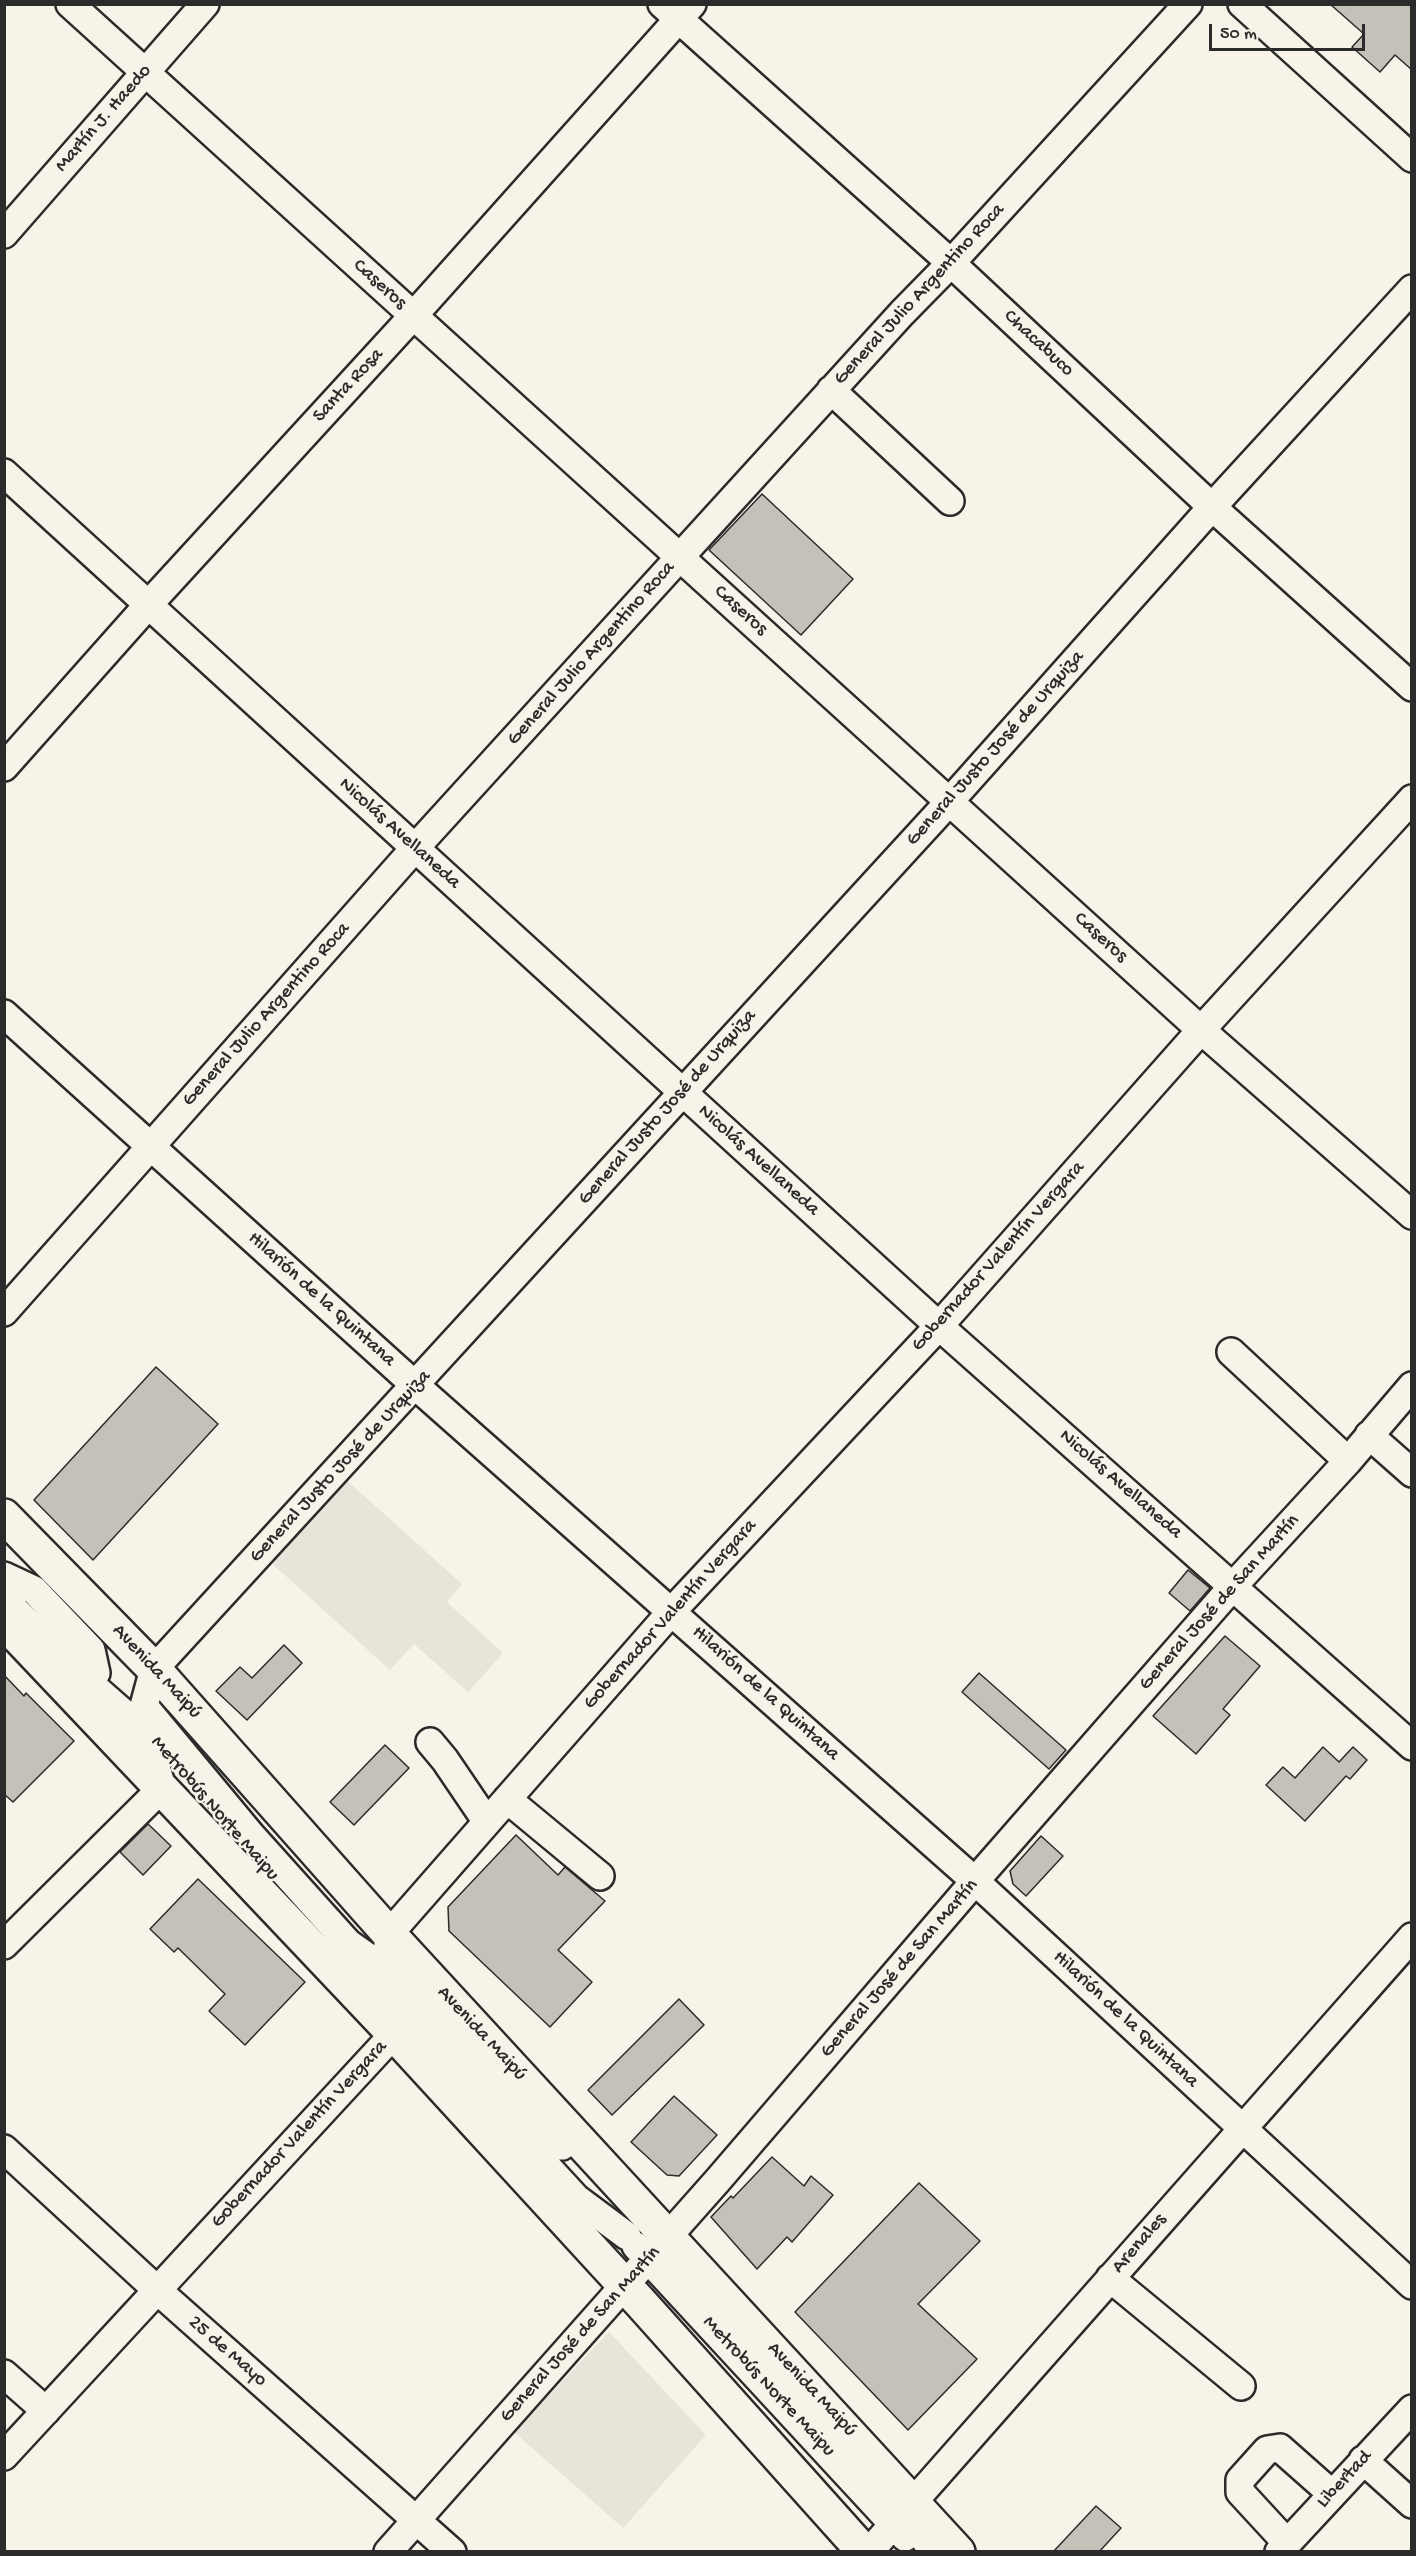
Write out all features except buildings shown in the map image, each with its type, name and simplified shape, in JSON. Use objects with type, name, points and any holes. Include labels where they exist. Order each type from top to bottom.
[{"type":"main road","name":"Avenida Maipú","points":[[4,1516],[154,1669],[389,1934],[659,2255],[907,2530],[958,2552]]},
{"type":"main road","points":[[12,1585],[162,1788],[407,2028],[624,2284],[864,2552]]},
{"type":"street","name":"Caseros","points":[[70,4],[1201,1030],[1412,1215]]},
{"type":"street","name":"Martín J. Haedo","points":[[4,234],[205,4]]},
{"type":"street","name":"General Julio Argentino Roca","points":[[4,1312],[415,848],[831,390],[951,263],[1188,4]]},
{"type":"street","points":[[1242,4],[1412,158]]},
{"type":"street","name":"Chacabuco","points":[[678,10],[1212,507],[1412,687]]},
{"type":"street","name":"Santa Rosa","points":[[4,767],[149,604],[413,316],[678,10]]},
{"type":"street","name":"General Justo José de Urquiza","points":[[145,1719],[154,1669],[950,802],[1212,507],[1412,289]]},
{"type":"street","points":[[831,390],[950,501]]},
{"type":"street","name":"Nicolás Avellaneda","points":[[4,473],[939,1326],[1234,1585],[1412,1746]]},
{"type":"street","name":"Gobernador Valentín Vergara","points":[[4,2456],[156,2289],[407,2028],[385,1982],[389,1934],[672,1611],[939,1326],[1201,1030],[1412,799]]},
{"type":"street","name":"Hilarión de la Quintana","points":[[4,1014],[416,1386],[975,1881],[1412,2285]]},
{"type":"street","points":[[1231,1352],[1348,1461]]},
{"type":"street","name":"General José de San Martín","points":[[388,2552],[624,2284],[659,2255],[975,1881],[1412,1386]]},
{"type":"street","points":[[1369,1435],[1412,1473]]},
{"type":"street","name":"Metrobús Norte Maipu","points":[[12,1585],[91,1650],[96,1673],[145,1719],[263,1841],[385,1982],[434,2008],[659,2255],[729,2370],[827,2471],[872,2499],[935,2552]]},
{"type":"street","name":"Metrobús Norte Maipu","points":[[12,1585],[87,1681],[145,1719],[372,1988],[385,1982]]},
{"type":"street","points":[[4,1945],[162,1788],[145,1719]]},
{"type":"street","points":[[430,1742],[487,1822]]},
{"type":"street","points":[[507,1800],[600,1876]]},
{"type":"street","name":"Arenales","points":[[869,2552],[907,2530],[1110,2278],[1412,1937]]},
{"type":"street","name":"Metrobús Norte Maipu","points":[[407,2028],[514,2121],[627,2236],[659,2255]]},
{"type":"street","name":"25 de Mayo","points":[[4,2149],[156,2289],[452,2552]]},
{"type":"street","points":[[1110,2278],[1241,2386]]},
{"type":"street","points":[[4,2374],[46,2411]]},
{"type":"street","name":"Libertad","points":[[1283,2547],[1412,2409]]},
{"type":"street","points":[[1283,2547],[1240,2492],[1240,2480],[1267,2450],[1280,2448],[1332,2494]]},
{"type":"street","points":[[1363,2460],[1412,2504]]},
{"type":"shaded area","points":[[343,1477],[462,1584],[447,1602],[503,1653],[468,1692],[414,1644],[390,1670],[268,1560]]},
{"type":"shaded area","points":[[609,2332],[706,2435],[623,2528],[514,2432]]}]
